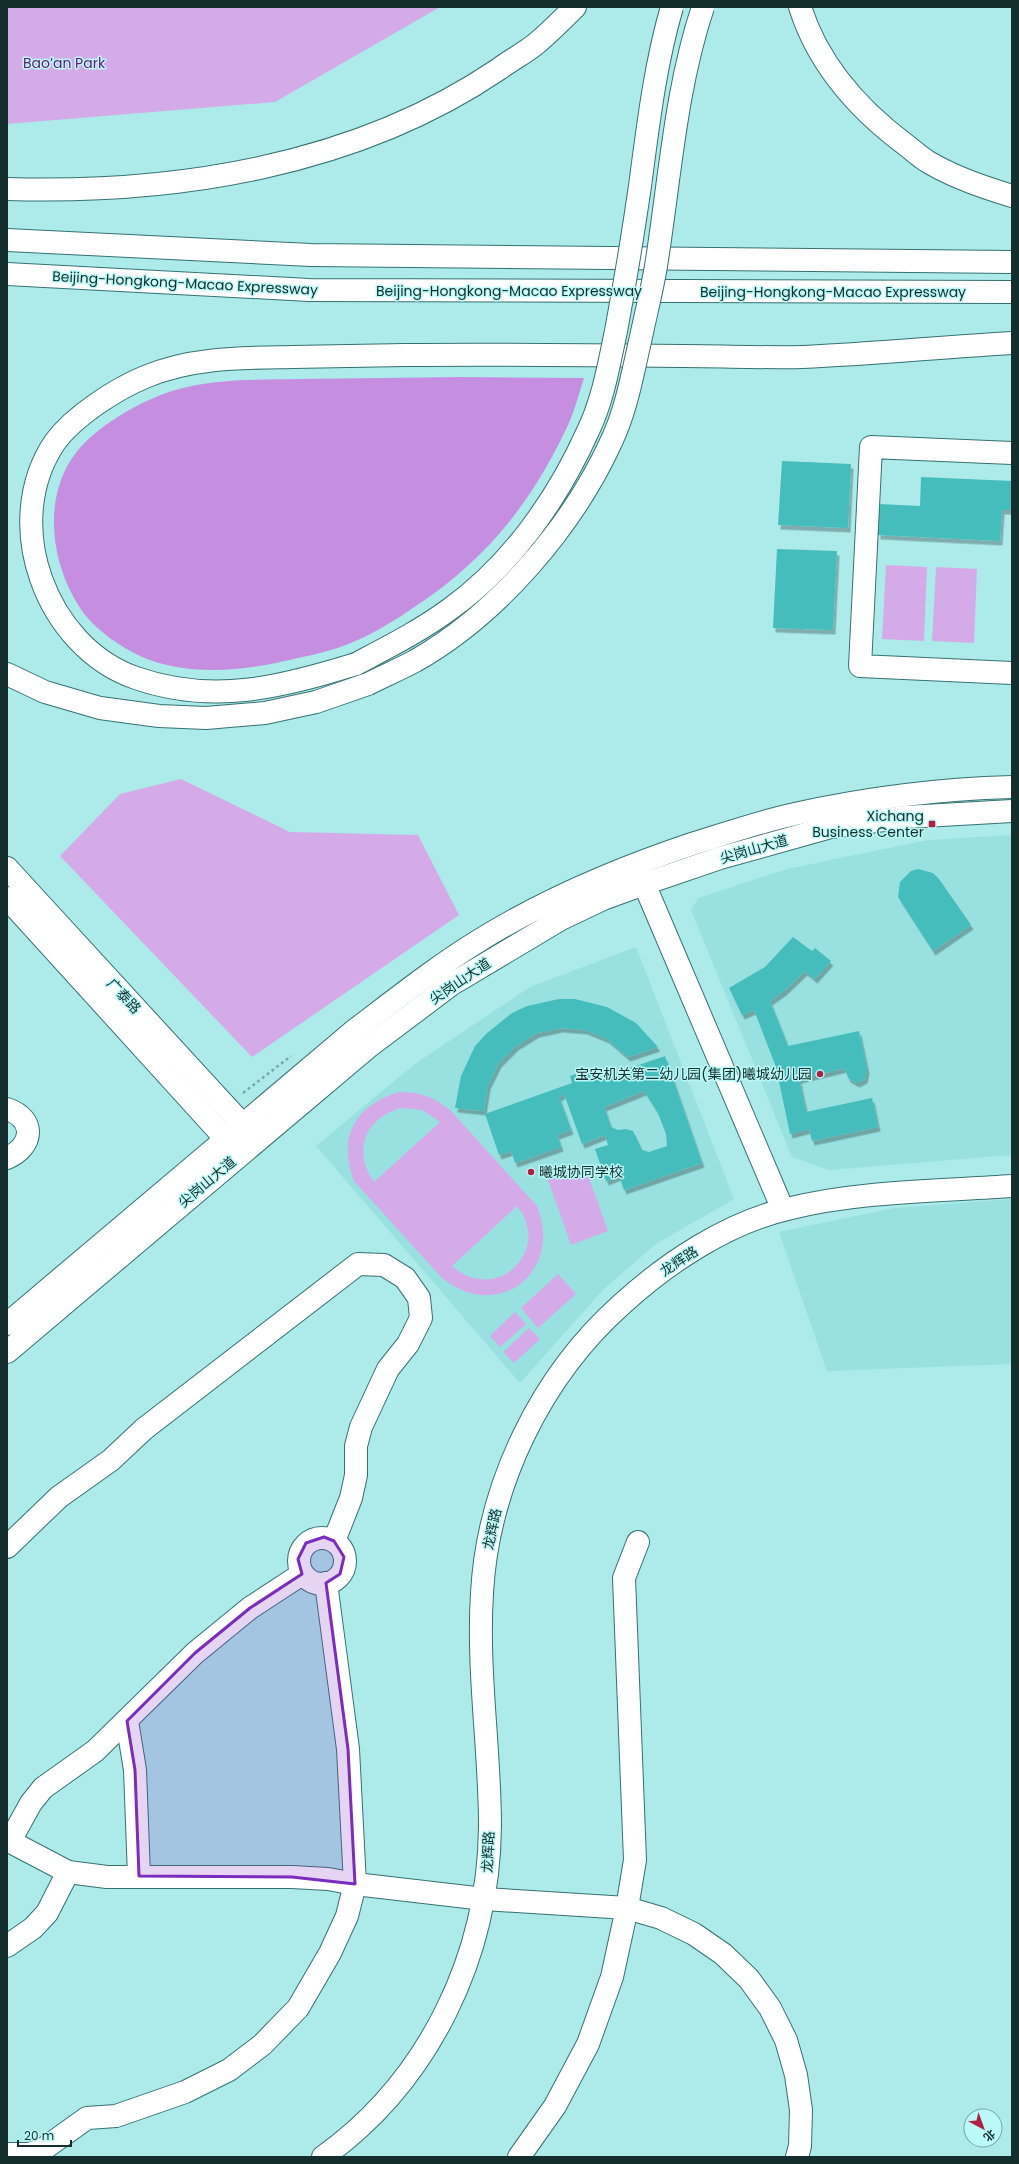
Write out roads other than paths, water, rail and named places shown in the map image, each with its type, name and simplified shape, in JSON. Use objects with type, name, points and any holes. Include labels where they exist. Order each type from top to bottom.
[{"type":"main road","points":[[7,189],[108,189],[178,182],[242,171],[307,157],[428,111],[482,80],[537,43],[575,7]]},
{"type":"main road","points":[[672,7],[651,108],[625,284],[608,372],[589,430],[559,487],[530,532],[493,572],[450,609],[403,640],[356,664],[306,679],[258,690],[208,692],[169,688],[132,677],[98,657],[69,631],[52,602],[39,574],[31,535],[33,501],[41,469],[56,440],[84,414],[113,394],[143,378],[170,368],[212,360],[256,357],[461,354],[802,357],[1012,342]]},
{"type":"main road","points":[[7,674],[45,692],[100,708],[158,716],[198,718],[265,713],[316,702],[368,684],[416,660],[461,629],[514,583],[549,543],[580,499],[613,440],[632,380],[656,268],[678,107],[695,32],[703,7]]},
{"type":"main road","points":[[800,7],[824,59],[849,94],[886,131],[929,163],[970,183],[1012,196]]},
{"type":"main road","points":[[7,240],[311,255],[1012,262]]},
{"type":"main road","name":"Beijing-Hongkong-Macao Expressway","points":[[7,274],[309,290],[1012,292]]},
{"type":"main road","points":[[1012,453],[871,447],[860,666],[1012,673]]},
{"type":"main road","name":"尖岗山大道","points":[[7,1324],[225,1138],[355,1030],[398,997],[480,940],[554,899],[636,863],[794,814],[858,801],[920,793],[1012,787]]},
{"type":"main road","name":"尖岗山大道","points":[[7,1352],[256,1140],[367,1048],[452,984],[561,919],[603,899],[720,858],[830,827],[906,817],[1012,811]]},
{"type":"main road","points":[[636,863],[783,1210]]},
{"type":"main road","name":"广泰路","points":[[7,868],[256,1140]]},
{"type":"main road","name":"广泰路","points":[[7,898],[240,1154]]},
{"type":"main road","points":[[7,1109],[19,1114],[27,1123],[29,1133],[21,1148],[7,1158]]},
{"type":"main road","name":"龙辉路","points":[[324,2157],[343,2143],[380,2108],[413,2068],[441,2024],[463,1977],[478,1928],[487,1877],[490,1826],[481,1643],[482,1592],[488,1541],[501,1491],[520,1442],[544,1397],[574,1355],[608,1316],[646,1282],[689,1253],[735,1228],[783,1210],[831,1199],[1012,1186]]},
{"type":"main road","points":[[7,1547],[59,1498],[111,1460],[144,1429],[358,1264],[384,1265],[405,1278],[419,1298],[421,1318],[408,1344],[388,1369],[361,1427],[356,1446],[356,1476],[351,1498],[334,1541]]},
{"type":"main road","points":[[324,1537],[334,1541],[342,1549],[344,1562],[340,1574],[334,1580],[326,1583],[313,1582],[302,1574],[298,1559],[301,1549],[306,1543],[316,1538],[324,1537]]},
{"type":"main road","points":[[519,2157],[555,2106],[588,2044],[612,1977],[627,1908],[635,1860],[624,1578],[638,1542]]},
{"type":"main road","points":[[302,1574],[250,1608],[201,1648],[95,1751],[43,1788],[31,1803],[8,1841],[68,1872],[107,1877],[292,1877],[328,1879],[355,1884],[484,1898],[627,1908],[661,1918],[694,1934],[717,1950],[749,1979],[770,2008],[786,2040],[796,2074],[801,2110],[800,2146],[797,2157]]},
{"type":"main road","points":[[7,2154],[29,2154],[45,2148],[87,2118],[116,2116],[185,2092],[229,2070],[262,2045],[298,2008],[330,1953],[347,1916],[355,1884],[348,1749],[326,1583]]},
{"type":"main road","points":[[127,1721],[135,1770],[139,1876]]},
{"type":"main road","points":[[7,1946],[33,1928],[47,1913],[68,1872]]},
{"type":"place","name":"Xichang Business Center","points":[[932,824]]},
{"type":"place","name":"宝安机关第二幼儿园(集团)曦城幼儿园","points":[[820,1074]]},
{"type":"place","name":"曦城协同学校","points":[[531,1172]]},
{"type":"park label","name":"Bao’an Park","points":[[64,63]]}]
